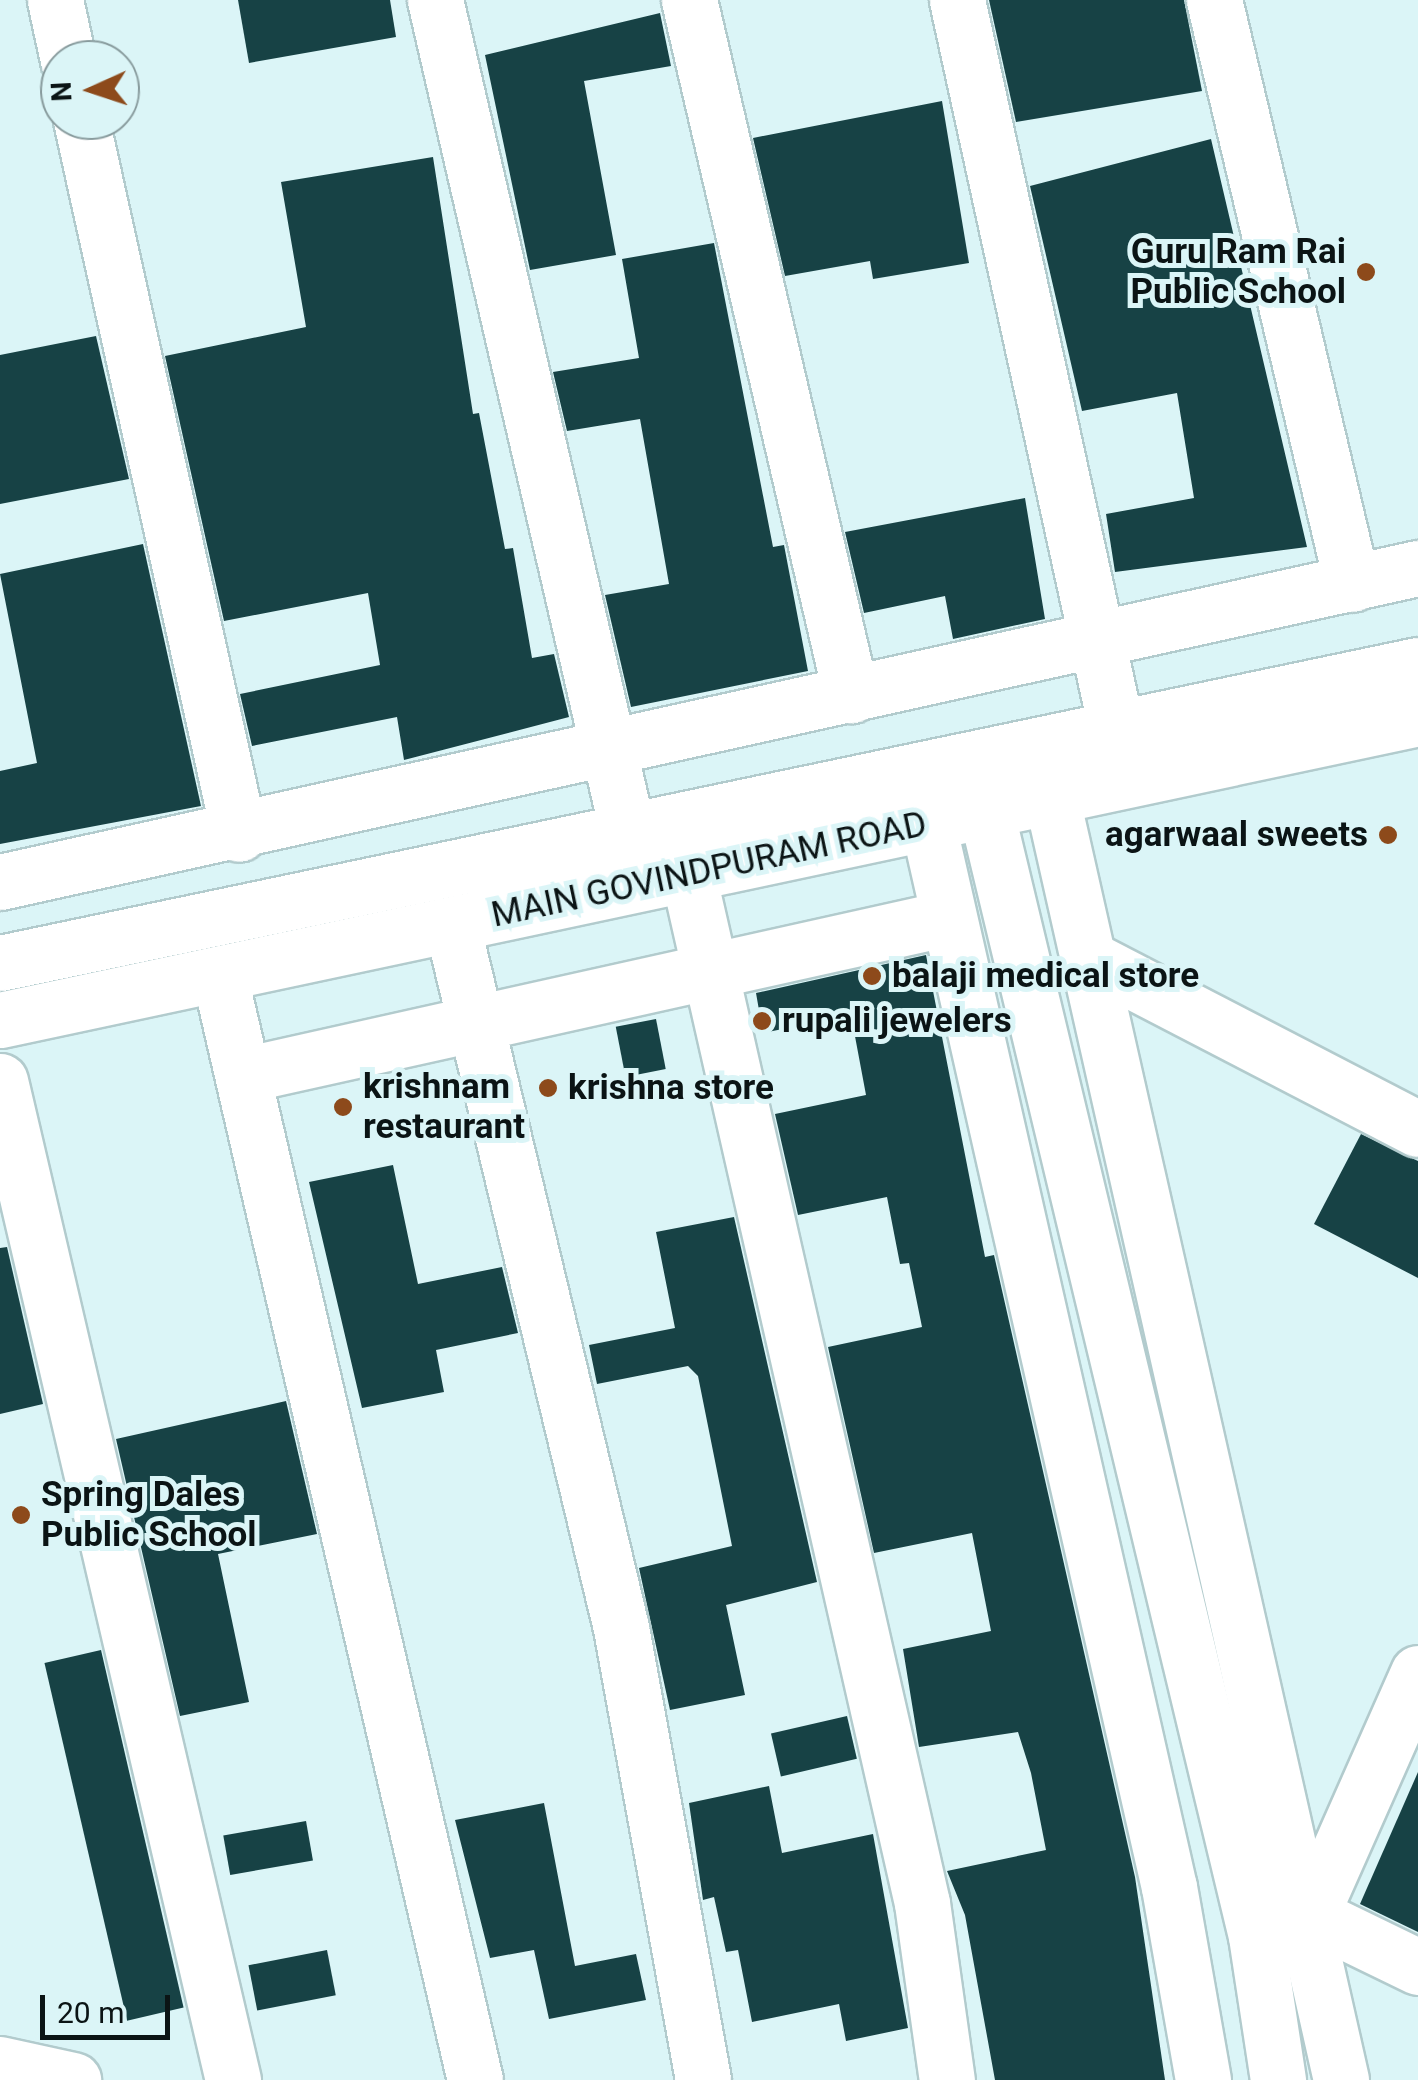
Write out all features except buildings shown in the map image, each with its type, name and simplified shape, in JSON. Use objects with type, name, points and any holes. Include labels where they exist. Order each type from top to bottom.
[{"type":"street","points":[[55,0],[64,40]]},
{"type":"street","points":[[435,0],[628,833]]},
{"type":"street","points":[[689,0],[851,695]]},
{"type":"street","points":[[957,0],[1122,755]]},
{"type":"street","points":[[1214,0],[1352,584]]},
{"type":"street","points":[[85,140],[239,834]]},
{"type":"street","points":[[0,882],[239,834],[609,741],[851,695],[1418,568]]},
{"type":"street","name":"MAIN GOVINDPURAM ROAD","points":[[0,962],[628,833],[980,786],[1122,755],[1418,664]]},
{"type":"street","name":"MAIN GOVINDPURAM ROAD","points":[[1122,755],[1418,718]]},
{"type":"street","points":[[1046,772],[1311,1915],[1342,2080]]},
{"type":"street","points":[[980,786],[1256,1936],[1278,2080]]},
{"type":"street","name":"MAIN GOVINDPURAM ROAD","points":[[0,1020],[928,824],[980,786]]},
{"type":"street","points":[[928,824],[1170,1887],[1203,2080]]},
{"type":"street","points":[[688,874],[713,970],[922,1903],[947,2080]]},
{"type":"street","points":[[243,1076],[948,918]]},
{"type":"street","points":[[452,924],[621,1628],[703,2080]]},
{"type":"street","points":[[1090,959],[1418,1129]]},
{"type":"street","points":[[219,974],[475,2080]]},
{"type":"street","points":[[0,1082],[233,2080]]},
{"type":"street","points":[[1311,1915],[1418,1673]]},
{"type":"street","points":[[1311,1915],[1418,1967]]},
{"type":"street","points":[[0,2064],[73,2080]]},
{"type":"place","name":"Guru Ram Rai Public School","points":[[1366,272]]},
{"type":"place","name":"agarwaal sweets","points":[[1388,835]]},
{"type":"place","name":"balaji medical store","points":[[872,976]]},
{"type":"place","name":"rupali jewelers","points":[[762,1021]]},
{"type":"place","name":"krishna store","points":[[548,1088]]},
{"type":"place","name":"krishnam restaurant","points":[[343,1107]]},
{"type":"place","name":"Spring Dales Public School","points":[[21,1515]]}]
